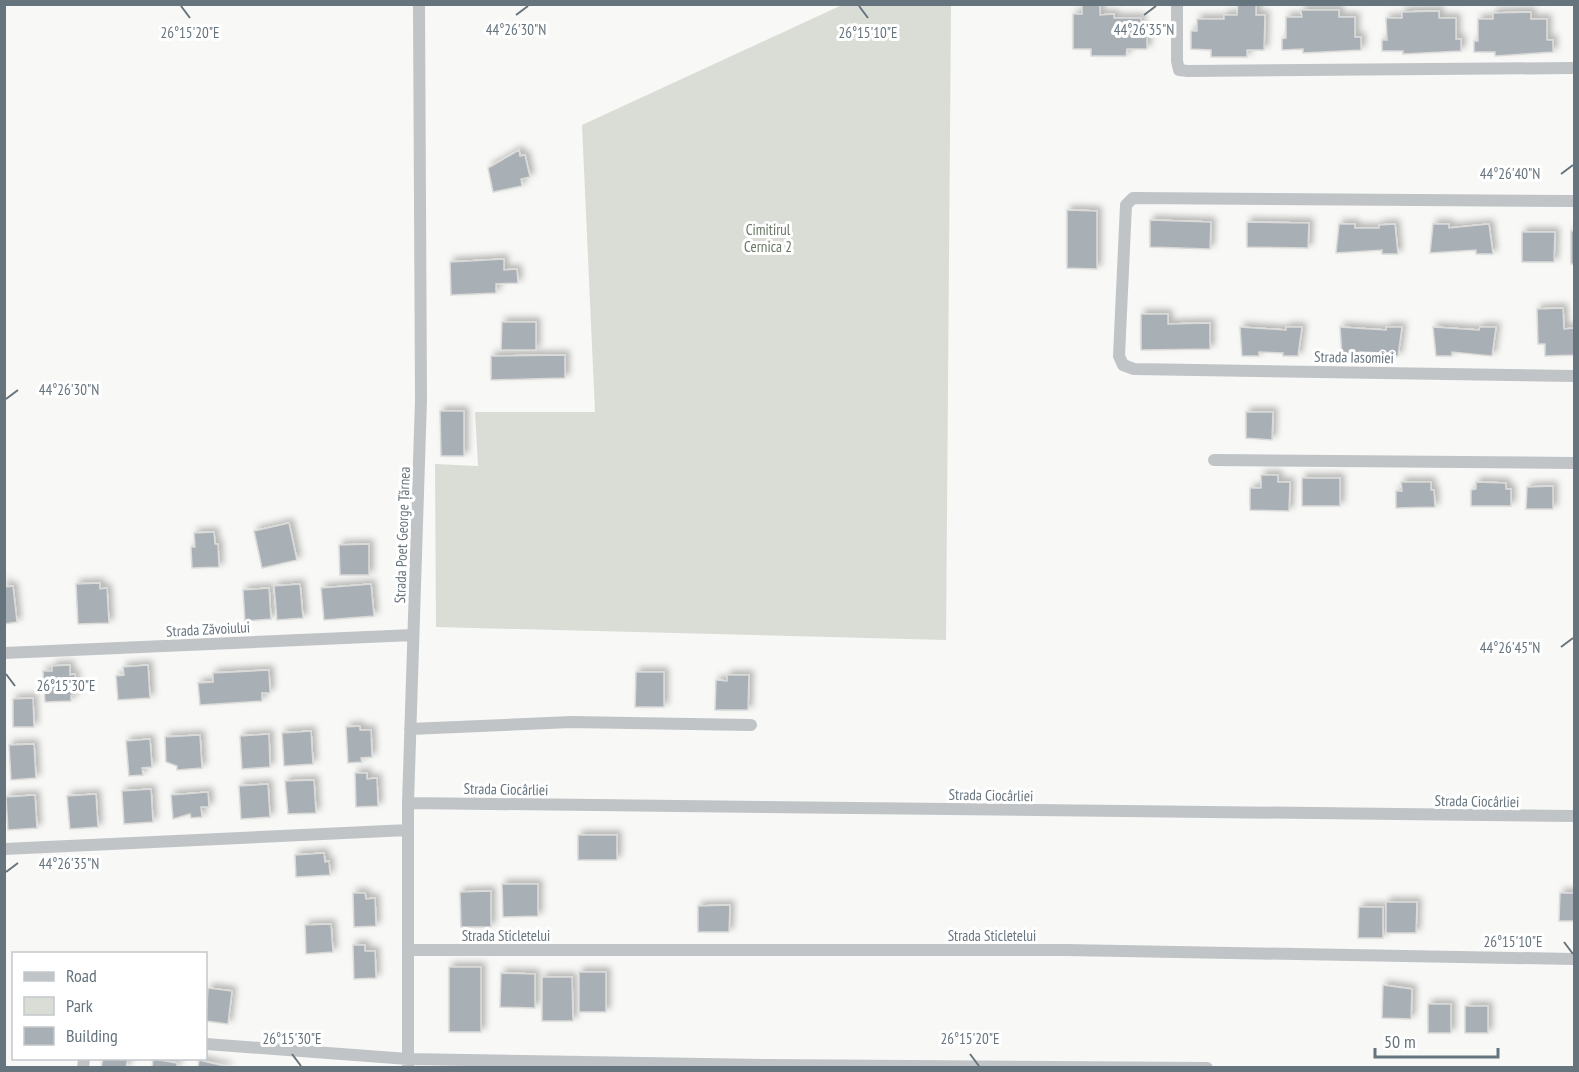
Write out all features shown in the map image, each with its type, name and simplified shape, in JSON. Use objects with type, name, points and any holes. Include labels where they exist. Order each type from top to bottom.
[{"type":"street","name":"Strada Poet George Țărnea","points":[[408,1063],[408,803],[421,400],[419,4]]},
{"type":"street","points":[[1177,4],[1177,61],[1179,70],[1188,72],[1575,68]]},
{"type":"street","name":"Strada Iasomiei","points":[[1575,201],[1133,198],[1126,205],[1119,356],[1123,365],[1134,369],[1575,376]]},
{"type":"street","points":[[1214,459],[1575,463]]},
{"type":"street","name":"Strada Zăvoiului","points":[[4,653],[413,635]]},
{"type":"street","points":[[410,729],[571,722],[750,725]]},
{"type":"street","name":"Strada Ciocârliei","points":[[408,803],[1575,816]]},
{"type":"street","points":[[4,849],[408,830]]},
{"type":"street","name":"Strada Sticletelui","points":[[409,950],[1067,950],[1575,959]]},
{"type":"street","points":[[207,1044],[408,1063],[1207,1068]]},
{"type":"green space","name":"Cimitirul Cernica 2","points":[[842,5],[951,5],[946,640],[436,627],[435,464],[478,466],[475,412],[595,412],[582,125]]},
{"type":"building","points":[[1082,4],[1100,4],[1100,15],[1114,14],[1114,18],[1141,18],[1141,31],[1147,31],[1147,49],[1127,49],[1126,56],[1091,56],[1091,49],[1073,49],[1073,14],[1082,14]]},
{"type":"building","points":[[1238,4],[1256,4],[1256,15],[1265,15],[1264,50],[1247,50],[1247,57],[1211,57],[1211,50],[1191,49],[1191,31],[1197,31],[1197,19],[1224,19],[1224,15],[1237,15]]},
{"type":"building","points":[[1301,10],[1339,10],[1339,17],[1355,17],[1355,37],[1361,37],[1361,50],[1303,53],[1303,49],[1282,50],[1282,39],[1286,38],[1286,17],[1302,17]]},
{"type":"building","points":[[1439,11],[1439,18],[1456,18],[1456,39],[1461,39],[1461,51],[1403,54],[1403,51],[1382,51],[1382,40],[1387,40],[1386,18],[1402,18],[1402,12]]},
{"type":"building","points":[[1531,12],[1531,19],[1547,19],[1547,40],[1553,40],[1553,52],[1495,56],[1495,52],[1474,52],[1474,41],[1478,41],[1478,19],[1493,19],[1493,13]]},
{"type":"building","points":[[519,150],[520,156],[525,155],[530,177],[521,179],[522,186],[493,192],[488,168]]},
{"type":"building","points":[[1067,210],[1097,211],[1097,269],[1067,268]]},
{"type":"building","points":[[1150,220],[1211,222],[1210,249],[1150,247]]},
{"type":"building","points":[[1247,222],[1309,223],[1308,248],[1247,247]]},
{"type":"building","points":[[1339,224],[1355,224],[1355,228],[1379,228],[1379,225],[1395,224],[1398,254],[1382,254],[1382,250],[1336,253]]},
{"type":"building","points":[[1433,224],[1449,224],[1449,228],[1489,224],[1493,254],[1476,254],[1476,250],[1430,253]]},
{"type":"building","points":[[1571,231],[1574,231],[1574,264],[1571,264]]},
{"type":"building","points":[[1522,232],[1555,232],[1554,262],[1522,262]]},
{"type":"building","points":[[504,259],[504,270],[517,269],[518,283],[496,284],[496,293],[451,295],[450,262]]},
{"type":"building","points":[[1563,308],[1564,329],[1574,328],[1574,355],[1545,356],[1545,344],[1538,344],[1537,309]]},
{"type":"building","points":[[1141,314],[1168,314],[1168,324],[1210,323],[1210,349],[1141,350]]},
{"type":"building","points":[[502,322],[536,322],[536,350],[501,350]]},
{"type":"building","points":[[1240,327],[1286,330],[1286,327],[1302,327],[1298,356],[1259,352],[1259,356],[1242,356]]},
{"type":"building","points":[[1340,327],[1386,330],[1386,327],[1402,327],[1398,356],[1359,352],[1358,356],[1342,356]]},
{"type":"building","points":[[1433,327],[1479,330],[1480,327],[1496,327],[1492,356],[1452,352],[1452,356],[1436,356]]},
{"type":"building","points":[[565,355],[565,378],[491,380],[491,356]]},
{"type":"building","points":[[440,411],[464,411],[464,456],[441,456]]},
{"type":"building","points":[[1246,412],[1273,412],[1272,440],[1246,438]]},
{"type":"building","points":[[1261,475],[1278,475],[1278,482],[1290,482],[1289,511],[1250,510],[1250,488],[1261,488]]},
{"type":"building","points":[[1302,478],[1340,478],[1340,506],[1302,506]]},
{"type":"building","points":[[1401,482],[1431,482],[1435,507],[1396,508],[1396,491],[1402,491]]},
{"type":"building","points":[[1476,482],[1506,483],[1506,489],[1511,489],[1511,506],[1471,506],[1471,490],[1476,489]]},
{"type":"building","points":[[1553,486],[1553,509],[1526,509],[1527,487]]},
{"type":"building","points":[[289,523],[297,560],[262,568],[254,531]]},
{"type":"building","points":[[214,532],[215,544],[218,544],[219,567],[192,568],[191,547],[195,547],[194,533]]},
{"type":"building","points":[[369,544],[369,575],[340,575],[339,545]]},
{"type":"building","points":[[4,582],[7,587],[13,586],[17,622],[4,624]]},
{"type":"building","points":[[100,583],[100,589],[107,588],[109,623],[78,624],[76,584]]},
{"type":"building","points":[[300,584],[303,618],[277,620],[274,586]]},
{"type":"building","points":[[371,584],[374,616],[324,620],[321,588]]},
{"type":"building","points":[[269,588],[271,619],[245,621],[243,590]]},
{"type":"building","points":[[70,665],[70,675],[75,674],[76,695],[71,695],[71,701],[45,702],[43,671],[52,671],[52,666]]},
{"type":"building","points":[[148,665],[150,698],[118,700],[116,676],[124,675],[123,667]]},
{"type":"building","points":[[269,670],[270,693],[262,693],[262,701],[200,705],[198,683],[213,682],[213,673]]},
{"type":"building","points":[[636,672],[664,672],[664,707],[635,707]]},
{"type":"building","points":[[727,675],[749,675],[748,710],[715,710],[716,680],[727,681]]},
{"type":"building","points":[[33,698],[34,727],[13,727],[13,699]]},
{"type":"building","points":[[360,726],[360,730],[371,730],[372,757],[361,758],[362,762],[348,763],[346,727]]},
{"type":"building","points":[[311,731],[313,764],[284,766],[282,733]]},
{"type":"building","points":[[269,734],[270,767],[242,769],[240,736]]},
{"type":"building","points":[[200,735],[202,768],[177,770],[177,766],[166,762],[165,737]]},
{"type":"building","points":[[150,739],[152,767],[142,768],[143,775],[129,776],[126,741]]},
{"type":"building","points":[[34,744],[36,778],[11,780],[9,745]]},
{"type":"building","points":[[355,773],[367,773],[367,779],[377,778],[378,806],[356,807]]},
{"type":"building","points":[[314,780],[316,813],[288,814],[285,781]]},
{"type":"building","points":[[268,784],[270,817],[241,819],[239,786]]},
{"type":"building","points":[[151,789],[153,822],[124,824],[122,791]]},
{"type":"building","points":[[208,792],[209,807],[201,807],[202,817],[191,818],[190,814],[173,819],[171,795]]},
{"type":"building","points":[[96,794],[98,827],[70,829],[67,796]]},
{"type":"building","points":[[35,795],[37,828],[8,830],[6,797]]},
{"type":"building","points":[[578,835],[617,835],[617,860],[578,860]]},
{"type":"building","points":[[324,853],[325,862],[329,861],[330,875],[296,877],[295,855]]},
{"type":"building","points":[[502,884],[538,884],[538,916],[503,917]]},
{"type":"building","points":[[491,891],[491,927],[461,927],[460,892]]},
{"type":"building","points":[[353,893],[365,893],[366,899],[375,898],[376,926],[354,927]]},
{"type":"building","points":[[1560,893],[1574,893],[1574,921],[1559,921]]},
{"type":"building","points":[[1386,902],[1417,902],[1416,933],[1386,933]]},
{"type":"building","points":[[730,905],[729,932],[698,932],[698,906]]},
{"type":"building","points":[[1359,907],[1383,907],[1383,938],[1358,938]]},
{"type":"building","points":[[331,924],[333,952],[306,954],[305,925]]},
{"type":"building","points":[[353,945],[365,945],[365,951],[375,951],[376,978],[354,979]]},
{"type":"building","points":[[449,967],[481,967],[481,1032],[449,1032]]},
{"type":"building","points":[[579,972],[606,972],[606,1012],[579,1012]]},
{"type":"building","points":[[501,973],[535,974],[535,1008],[500,1007]]},
{"type":"building","points":[[542,977],[572,977],[573,1021],[542,1021]]},
{"type":"building","points":[[1383,985],[1412,989],[1411,1019],[1382,1018]]},
{"type":"building","points":[[208,988],[232,991],[228,1024],[207,1021]]},
{"type":"building","points":[[1428,1004],[1451,1004],[1451,1033],[1428,1033]]},
{"type":"building","points":[[1465,1006],[1488,1006],[1488,1033],[1465,1033]]},
{"type":"building","points":[[103,1060],[128,1060],[126,1068],[101,1068]]},
{"type":"building","points":[[153,1060],[177,1063],[177,1068],[152,1068]]},
{"type":"building","points":[[199,1060],[228,1067],[198,1068]]}]
